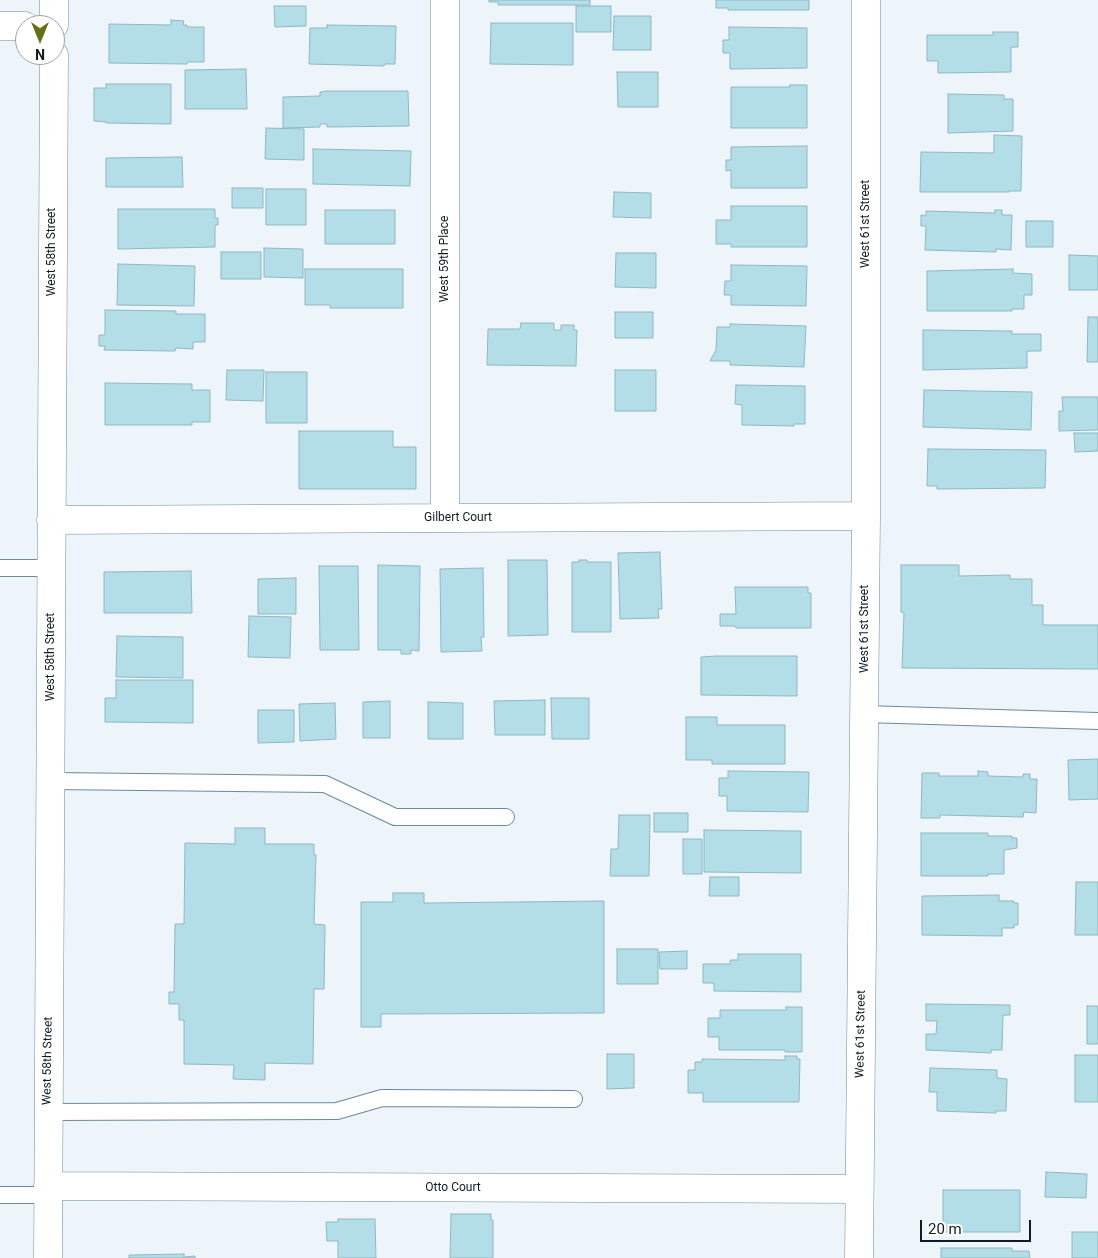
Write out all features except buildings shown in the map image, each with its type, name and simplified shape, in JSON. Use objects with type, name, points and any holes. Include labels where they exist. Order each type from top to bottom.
[{"type":"street","points":[[54,0],[54,15]]},
{"type":"street","name":"West 59th Place","points":[[445,0],[445,518]]},
{"type":"street","name":"West 61st Street","points":[[859,1258],[866,516],[866,0]]},
{"type":"street","points":[[0,26],[15,26]]},
{"type":"street","name":"West 58th Street","points":[[48,1258],[54,65]]},
{"type":"street","name":"Gilbert Court","points":[[51,520],[866,516]]},
{"type":"street","name":"Otto Court","points":[[48,1191],[859,1189]]},
{"type":"lane","points":[[0,568],[51,568]]},
{"type":"lane","points":[[864,714],[1098,720]]},
{"type":"lane","points":[[51,781],[325,784],[395,817],[506,817]]},
{"type":"lane","points":[[48,1112],[337,1111],[382,1098],[574,1098]]},
{"type":"lane","name":"Otto Court","points":[[0,1195],[48,1191]]}]
